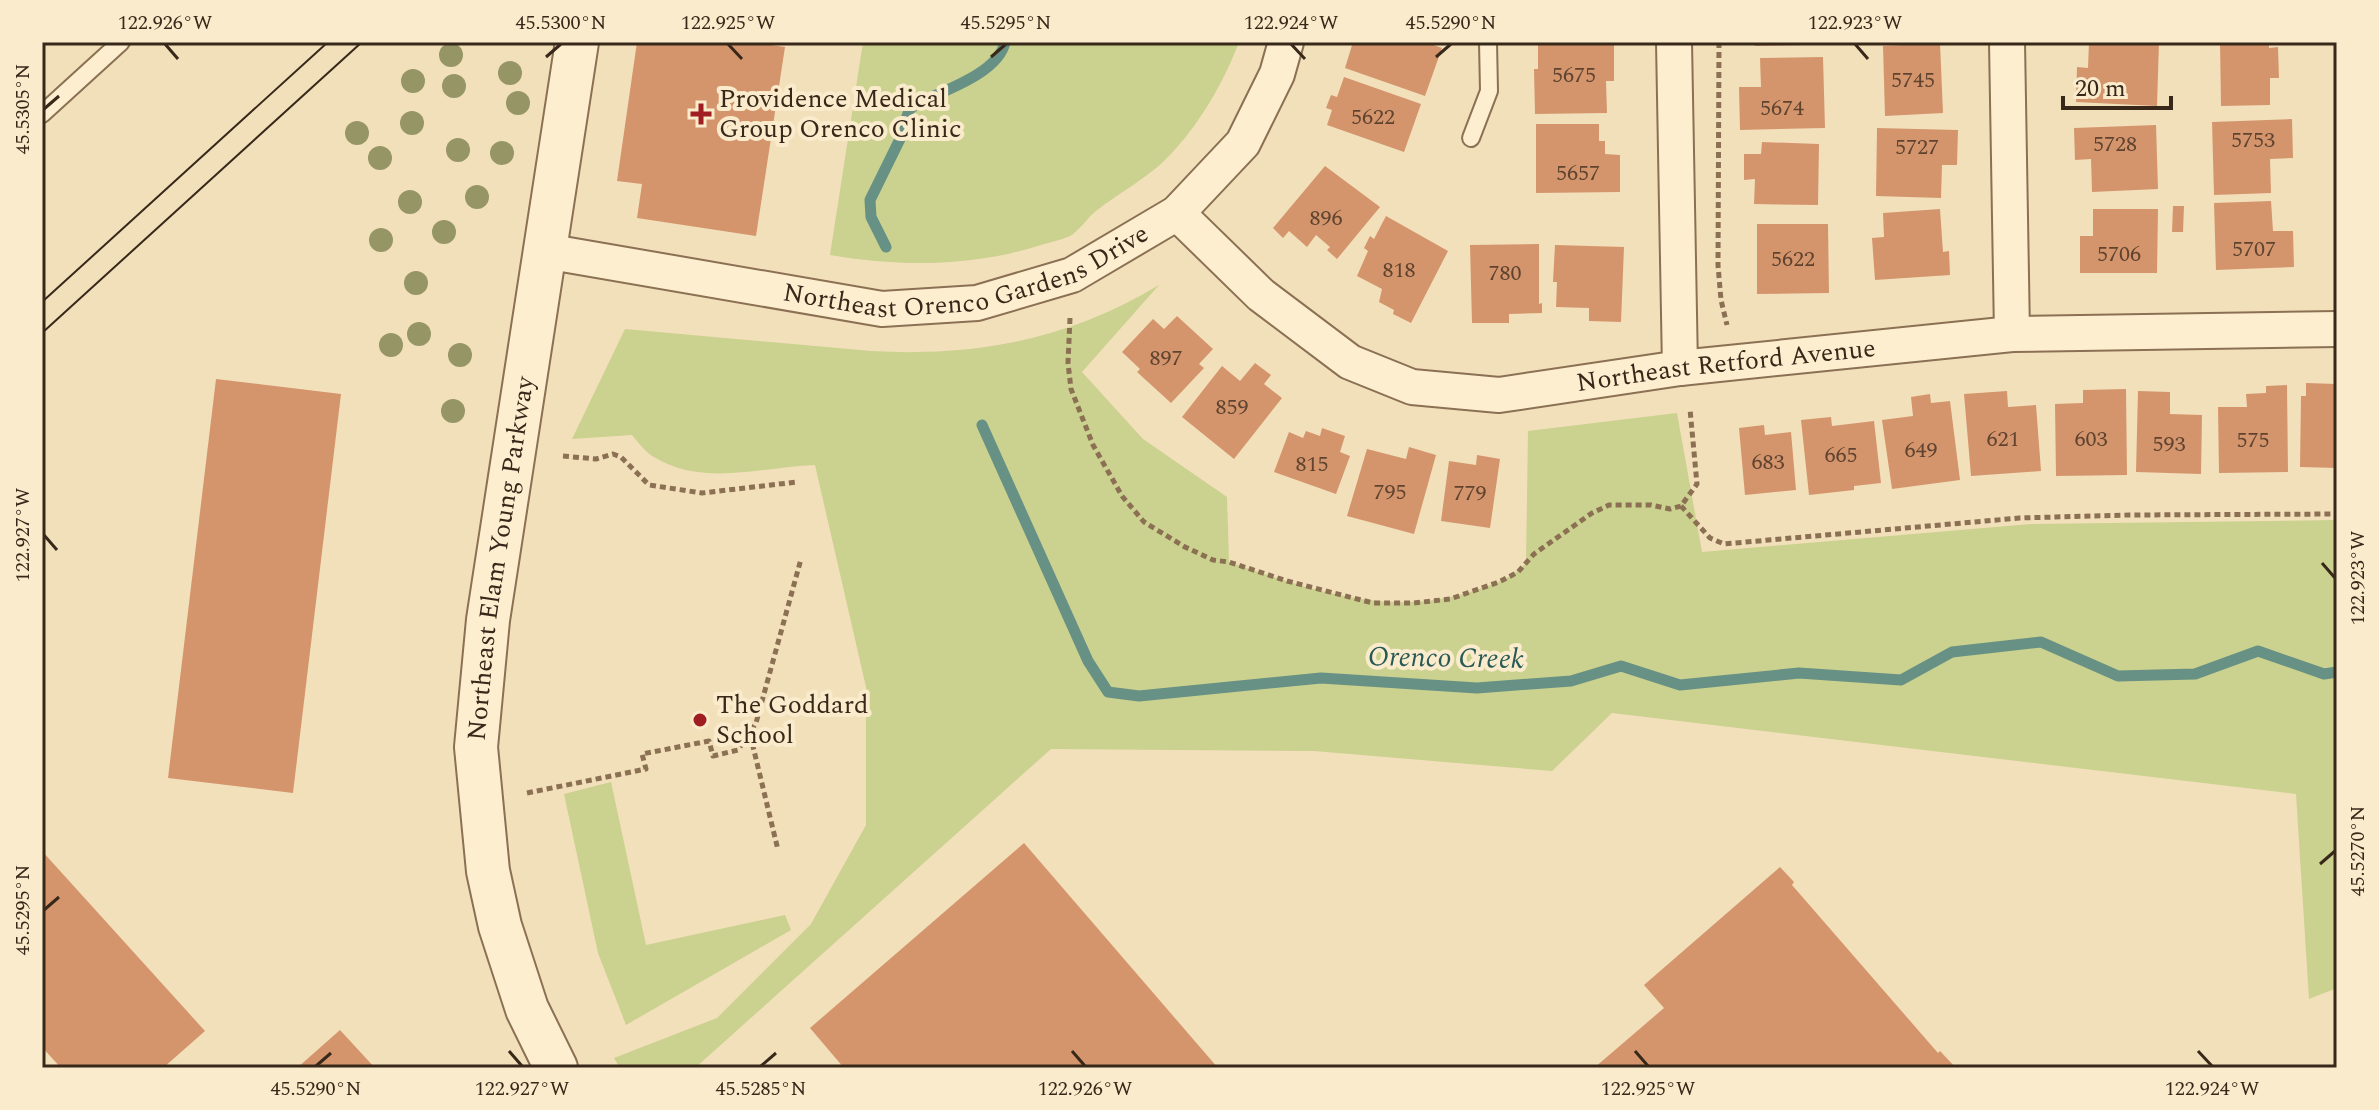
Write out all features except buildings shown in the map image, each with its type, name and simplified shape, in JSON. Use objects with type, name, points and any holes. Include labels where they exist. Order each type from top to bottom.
[{"type":"street","name":"Northeast Elam Young Parkway","points":[[556,1068],[527,1009],[500,926],[488,871],[476,747],[488,620],[577,42]]},
{"type":"street","name":"Northeast Orenco Gardens Drive","points":[[545,251],[882,309],[977,303],[1072,275],[1177,213],[1243,143],[1277,74],[1286,42]]},
{"type":"street","points":[[1674,42],[1680,368]]},
{"type":"street","points":[[2007,42],[2012,334]]},
{"type":"street","name":"Northeast Retford Avenue","points":[[1177,213],[1261,295],[1350,362],[1412,387],[1499,395],[1680,368],[2012,334],[2337,329]]},
{"type":"lane","points":[[42,114],[121,42]]},
{"type":"lane","points":[[1471,138],[1489,91],[1488,42]]},
{"type":"path","points":[[1719,42],[1718,265],[1727,325]]},
{"type":"path","points":[[1070,318],[1068,363],[1071,389],[1108,474],[1144,522],[1213,560],[1373,603],[1450,599],[1499,582],[1518,572],[1534,554],[1576,524],[1609,505],[1651,505],[1670,509],[1681,506],[1697,484],[1690,409]]},
{"type":"path","points":[[563,456],[596,459],[613,454],[621,457],[649,485],[702,493],[797,482]]},
{"type":"path","points":[[1681,506],[1710,538],[1719,543],[1736,544],[2019,518],[2337,514]]},
{"type":"path","points":[[527,793],[646,769],[642,754],[709,741],[713,756],[738,750],[756,723],[801,559]]},
{"type":"path","points":[[749,734],[778,850]]},
{"type":"green space","points":[[863,42],[1239,42],[1210,102],[1180,144],[1152,171],[1096,211],[1070,236],[989,258],[910,263],[830,255]]},
{"type":"green space","points":[[1159,285],[1082,372],[1143,439],[1227,497],[1229,562],[1289,582],[1350,597],[1411,602],[1442,599],[1508,577],[1526,563],[1528,431],[1677,413],[1702,552],[2031,524],[2337,520],[2337,988],[2309,999],[2296,794],[1612,713],[1552,771],[1314,751],[1051,749],[695,1068],[620,1068],[614,1058],[717,1018],[811,924],[866,825],[866,687],[815,465],[733,473],[692,471],[654,457],[632,435],[572,439],[625,329],[871,351],[948,351],[1020,341],[1055,332],[1125,304]]},
{"type":"green space","points":[[611,782],[646,945],[785,915],[791,930],[626,1025],[598,953],[564,794]]},
{"type":"waterway","name":"Orenco Creek","points":[[886,247],[871,217],[870,200],[900,139],[909,110],[981,72],[1001,53],[1005,42]]},
{"type":"waterway","name":"Orenco Creek","points":[[982,425],[1088,661],[1108,692],[1139,696],[1321,678],[1477,688],[1571,681],[1621,666],[1680,685],[1799,673],[1901,680],[1952,652],[2041,642],[2118,676],[2195,674],[2258,651],[2324,674],[2337,672]]},
{"type":"tram line","points":[[42,302],[328,42]]},
{"type":"tram line","points":[[42,333],[362,42]]},
{"type":"place","name":"Providence Medical Group Orenco Clinic","points":[[701,114]]},
{"type":"place","name":"The Goddard School","points":[[700,720]]}]
